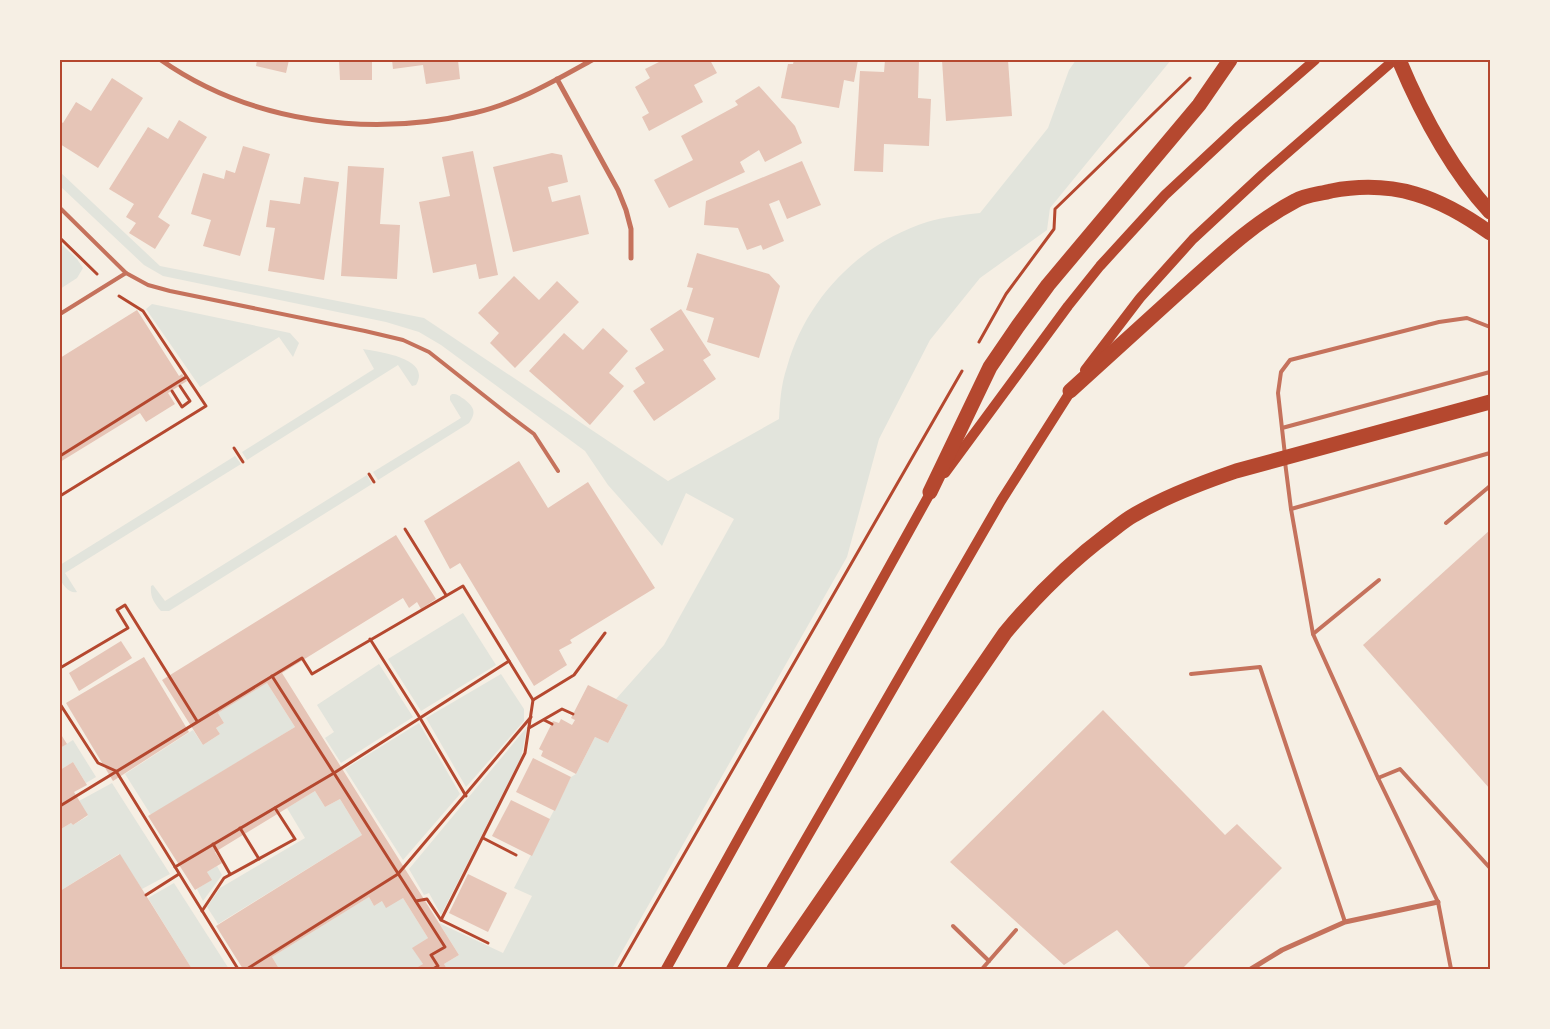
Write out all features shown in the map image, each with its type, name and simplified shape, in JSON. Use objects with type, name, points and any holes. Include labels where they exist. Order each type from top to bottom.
[{"type":"highway","points":[[930,492],[990,366],[1048,285],[1199,105],[1230,60]]},
{"type":"highway","points":[[1398,60],[1433,132],[1455,167],[1490,212]]},
{"type":"highway","points":[[1070,391],[1232,243],[1263,219],[1297,199],[1349,188],[1382,187],[1433,199],[1470,218],[1490,233]]},
{"type":"highway","points":[[774,969],[1005,633],[1035,597],[1098,541],[1133,516],[1205,482],[1490,402]]},
{"type":"main road","points":[[666,969],[930,492],[1068,306],[1100,266],[1165,194],[1315,60]]},
{"type":"main road","points":[[732,969],[1001,501],[1070,391],[1140,298],[1193,239],[1263,174],[1394,60]]},
{"type":"street","points":[[161,60],[182,74],[213,89],[282,114],[324,122],[362,124],[400,124],[475,113],[533,92],[592,60]]},
{"type":"street","points":[[557,79],[618,190],[626,210],[630,229],[630,258]]},
{"type":"street","points":[[1251,969],[1282,950],[1345,922],[1438,902]]},
{"type":"lane","points":[[60,208],[126,273],[148,285],[403,340],[428,352],[534,434],[558,471]]},
{"type":"lane","points":[[60,314],[126,273]]},
{"type":"lane","points":[[1451,969],[1438,902],[1378,778],[1312,634],[1291,509],[1278,393],[1281,372],[1290,360],[1439,322],[1468,318],[1490,327]]},
{"type":"lane","points":[[1282,428],[1490,372]]},
{"type":"lane","points":[[1291,509],[1490,453]]},
{"type":"lane","points":[[1446,524],[1490,486]]},
{"type":"lane","points":[[1312,634],[1379,580]]},
{"type":"lane","points":[[1191,674],[1260,667],[1345,922]]},
{"type":"lane","points":[[1378,778],[1400,769],[1490,868]]},
{"type":"lane","points":[[953,926],[989,961]]},
{"type":"lane","points":[[982,969],[1016,930]]},
{"type":"path","points":[[976,347],[1006,294],[1054,229],[1055,209],[1195,73]]},
{"type":"path","points":[[60,496],[206,406],[143,311]]},
{"type":"path","points":[[618,969],[966,365]]},
{"type":"path","points":[[60,456],[186,377]]},
{"type":"path","points":[[172,391],[182,407],[190,401],[180,386]]},
{"type":"path","points":[[234,448],[244,462]]},
{"type":"path","points":[[370,474],[374,482]]},
{"type":"path","points":[[405,529],[446,595]]},
{"type":"path","points":[[60,806],[302,658],[312,674],[463,586],[533,700],[525,753],[441,920]]},
{"type":"path","points":[[60,668],[128,628],[118,610],[125,606],[197,722]]},
{"type":"path","points":[[533,700],[574,675],[605,633]]},
{"type":"path","points":[[370,640],[420,718],[466,796]]},
{"type":"path","points":[[175,867],[334,773],[509,661]]},
{"type":"path","points":[[272,676],[445,947],[431,955],[438,966],[433,969]]},
{"type":"path","points":[[60,704],[98,763],[116,771],[238,969]]},
{"type":"path","points":[[529,728],[562,709],[573,714]]},
{"type":"path","points":[[247,969],[398,874],[531,718]]},
{"type":"path","points":[[544,720],[552,724]]},
{"type":"path","points":[[202,911],[224,878],[295,839],[274,808]]},
{"type":"path","points":[[240,828],[259,859]]},
{"type":"path","points":[[483,838],[516,855]]},
{"type":"path","points":[[212,844],[230,874]]},
{"type":"path","points":[[146,895],[180,874]]},
{"type":"path","points":[[416,901],[427,899],[441,920],[488,943]]},
{"type":"shaded area","points":[[1076,60],[1171,60],[1050,208],[1047,230],[980,278],[930,340],[879,439],[847,557],[612,969],[447,969],[444,964],[459,955],[439,923],[503,953],[532,896],[514,888],[571,777],[576,774],[595,737],[608,743],[628,705],[616,699],[664,645],[734,519],[686,493],[662,546],[608,485],[585,451],[441,345],[419,332],[386,322],[163,276],[144,265],[60,186],[60,172],[160,266],[424,318],[668,481],[779,419],[783,380],[796,342],[807,319],[839,277],[858,260],[879,244],[927,222],[946,217],[980,213],[1048,128],[1069,70]]},
{"type":"shaded area","points":[[60,243],[77,259],[83,268],[77,278],[60,289]]},
{"type":"shaded area","points":[[152,304],[290,333],[299,343],[293,357],[279,337],[200,387],[146,309]]},
{"type":"shaded area","points":[[363,349],[402,358],[410,363],[417,368],[419,376],[416,385],[412,386],[398,365],[247,460],[242,452],[374,369]]},
{"type":"shaded area","points":[[452,394],[464,399],[472,407],[474,413],[469,423],[378,480],[373,472],[461,418],[450,400]]},
{"type":"shaded area","points":[[235,456],[241,464],[65,573],[77,592],[72,592],[64,586],[60,578],[60,565]]},
{"type":"shaded area","points":[[367,475],[372,484],[169,611],[161,611],[154,602],[151,586],[153,585],[165,601]]},
{"type":"shaded area","points":[[463,613],[496,665],[421,711],[388,659]]},
{"type":"shaded area","points":[[379,664],[413,717],[341,763],[325,738],[334,732],[317,705]]},
{"type":"shaded area","points":[[501,674],[524,709],[524,721],[466,787],[426,718]]},
{"type":"shaded area","points":[[267,683],[295,727],[151,815],[125,774],[193,730],[203,745],[220,734],[216,728],[224,723],[218,713]]},
{"type":"shaded area","points":[[419,723],[460,794],[403,860],[345,769]]},
{"type":"shaded area","points":[[527,727],[521,758],[441,915],[429,893],[424,895],[409,869]]},
{"type":"shaded area","points":[[73,740],[96,777],[86,783],[73,762],[60,770],[60,748]]},
{"type":"shaded area","points":[[112,783],[170,874],[142,889],[119,854],[60,891],[60,828],[71,823],[73,825],[88,816],[79,801]]},
{"type":"shaded area","points":[[315,791],[325,807],[340,799],[362,835],[218,924],[207,907],[220,888],[305,838],[287,808]]},
{"type":"shaded area","points":[[217,866],[222,875],[203,901],[197,889],[211,880],[207,872]]},
{"type":"shaded area","points":[[174,883],[229,969],[192,969],[148,898]]},
{"type":"shaded area","points":[[369,897],[374,906],[382,901],[403,898],[428,938],[413,948],[423,964],[414,969],[274,969],[278,967],[272,957]]},
{"type":"building","points":[[257,60],[289,60],[286,73],[256,66]]},
{"type":"building","points":[[339,60],[372,60],[372,80],[340,80]]},
{"type":"building","points":[[392,60],[458,60],[460,79],[426,84],[423,65],[393,69]]},
{"type":"building","points":[[663,60],[710,60],[717,73],[694,85],[703,102],[649,131],[642,117],[649,113],[635,87],[650,78],[645,69]]},
{"type":"building","points":[[794,60],[858,60],[854,82],[844,80],[839,108],[781,98],[788,64],[793,64]]},
{"type":"building","points":[[885,60],[919,60],[918,98],[931,99],[929,146],[884,144],[883,172],[854,171],[860,71],[884,72]]},
{"type":"building","points":[[942,60],[1008,60],[1012,116],[946,121]]},
{"type":"building","points":[[112,78],[143,98],[98,168],[60,144],[60,121],[63,123],[76,102],[91,111]]},
{"type":"building","points":[[759,86],[795,126],[802,143],[765,162],[759,150],[740,162],[745,172],[669,208],[654,180],[693,160],[681,136],[738,105],[735,101]]},
{"type":"building","points":[[179,120],[207,137],[158,217],[170,225],[155,249],[129,233],[136,223],[126,217],[134,204],[109,189],[148,127],[168,139]]},
{"type":"building","points":[[243,146],[270,154],[240,256],[203,246],[211,220],[191,214],[203,173],[224,179],[226,170],[235,173]]},
{"type":"building","points":[[473,151],[498,275],[479,279],[476,264],[433,273],[419,202],[450,196],[442,157]]},
{"type":"building","points":[[552,153],[562,155],[568,182],[548,187],[552,202],[580,195],[589,234],[513,252],[493,167]]},
{"type":"building","points":[[802,161],[821,205],[787,219],[779,200],[769,204],[784,241],[763,250],[761,245],[747,250],[738,228],[704,225],[706,201]]},
{"type":"building","points":[[348,166],[384,168],[380,224],[400,225],[397,279],[341,276]]},
{"type":"building","points":[[304,177],[339,182],[324,280],[268,271],[275,228],[266,227],[270,200],[300,204]]},
{"type":"building","points":[[697,253],[769,274],[780,286],[759,358],[707,342],[714,318],[686,310],[693,288],[687,287]]},
{"type":"building","points":[[514,276],[539,300],[557,281],[579,302],[515,368],[490,343],[499,333],[478,313]]},
{"type":"building","points":[[681,309],[711,355],[703,360],[716,379],[654,421],[633,391],[645,383],[635,368],[664,350],[650,329]]},
{"type":"building","points":[[137,310],[179,376],[182,374],[187,381],[168,393],[175,404],[146,422],[140,413],[60,462],[60,358]]},
{"type":"building","points":[[603,328],[628,351],[609,373],[624,386],[590,425],[529,371],[564,333],[583,350]]},
{"type":"building","points":[[519,461],[548,508],[588,482],[655,588],[570,640],[572,643],[559,650],[567,665],[534,686],[460,563],[450,569],[424,521]]},
{"type":"building","points":[[1490,530],[1490,789],[1363,645]]},
{"type":"building","points":[[396,535],[436,599],[421,609],[417,602],[409,608],[403,598],[282,673],[459,955],[444,964],[447,969],[414,969],[423,964],[412,948],[428,938],[403,898],[386,908],[382,901],[374,906],[369,897],[272,957],[278,967],[274,969],[243,969],[216,926],[362,835],[340,799],[325,807],[315,791],[215,852],[222,863],[207,872],[212,880],[195,890],[148,816],[295,727],[267,683],[218,713],[224,723],[216,728],[220,734],[203,745],[162,680]]},
{"type":"building","points":[[121,641],[132,658],[79,691],[69,673]]},
{"type":"building","points":[[144,657],[189,732],[113,781],[66,703]]},
{"type":"building","points":[[588,685],[628,705],[608,743],[595,737],[576,774],[541,756],[543,751],[539,749],[553,721],[559,723],[561,719],[572,725],[575,720],[571,718]]},
{"type":"building","points":[[1103,710],[1225,835],[1237,824],[1282,868],[1182,969],[1152,969],[1117,930],[1064,965],[950,862]]},
{"type":"building","points":[[60,733],[67,744],[60,748]]},
{"type":"building","points":[[533,758],[571,777],[555,811],[516,792]]},
{"type":"building","points":[[73,762],[87,785],[74,792],[88,815],[73,825],[71,823],[61,829],[60,770]]},
{"type":"building","points":[[511,800],[550,819],[532,856],[492,836]]},
{"type":"building","points":[[120,854],[192,969],[60,969],[60,891]]},
{"type":"building","points":[[468,874],[507,893],[488,932],[449,913]]}]
